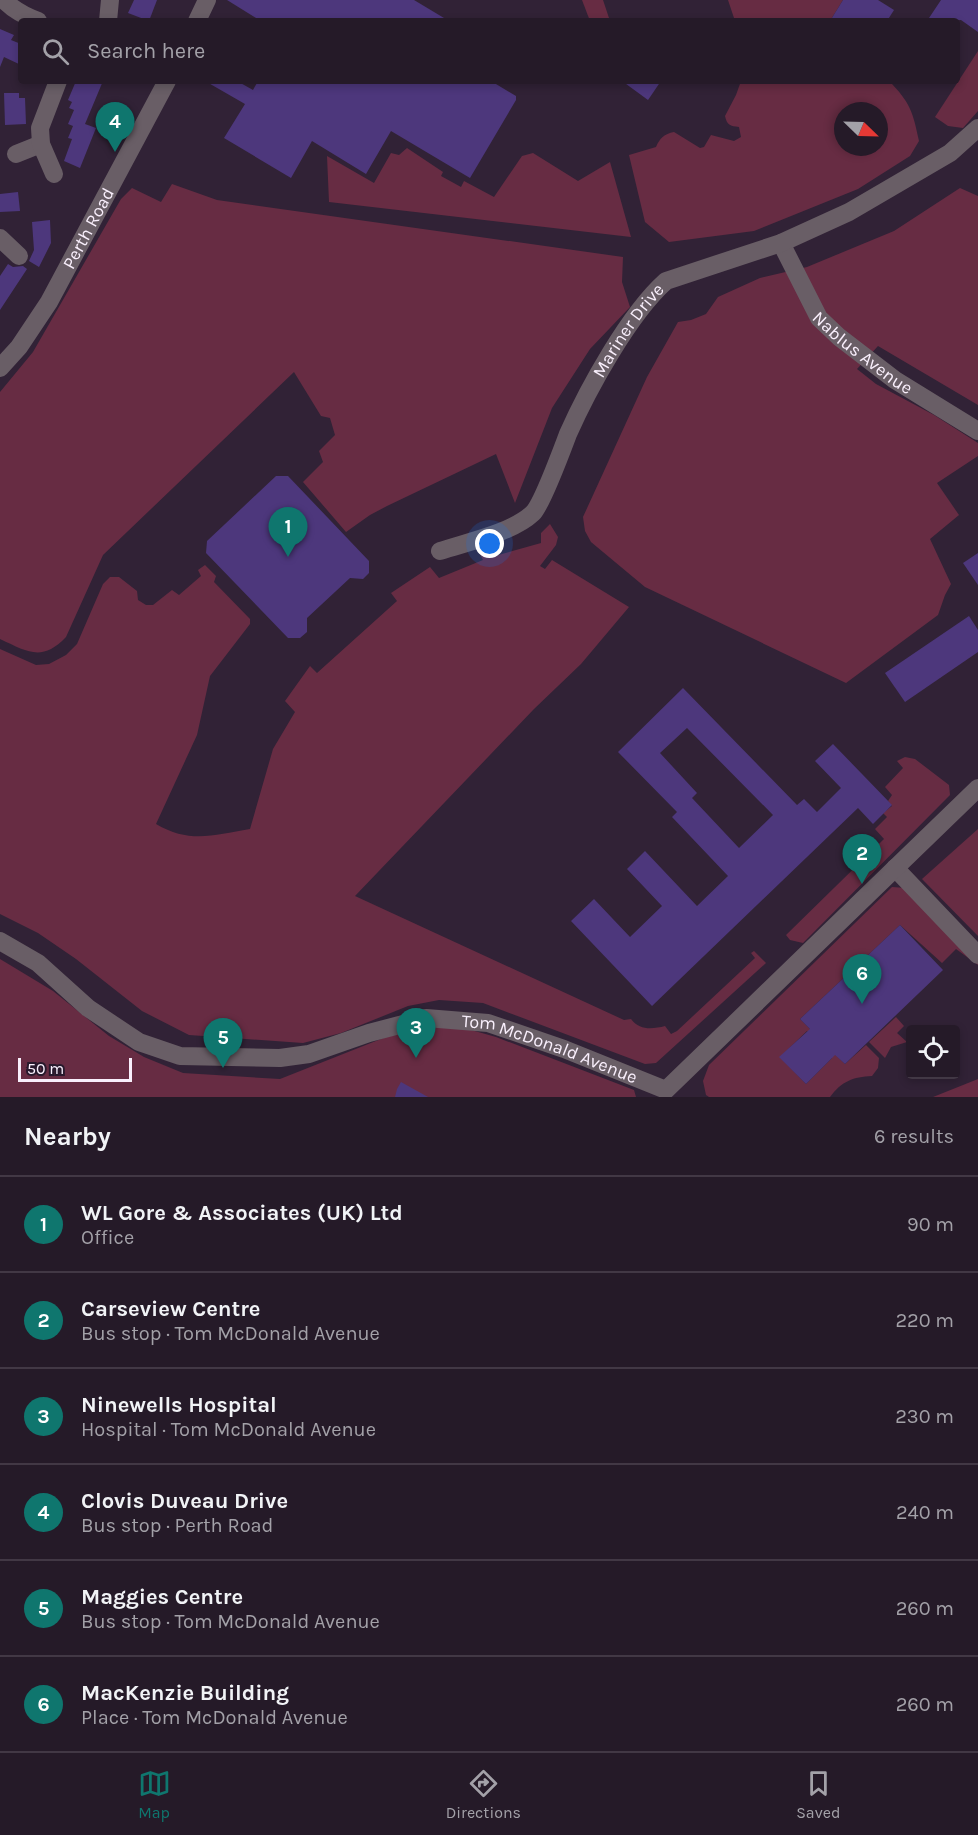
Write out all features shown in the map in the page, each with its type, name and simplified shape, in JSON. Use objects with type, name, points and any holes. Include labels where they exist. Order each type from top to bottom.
[{"type":"street","points":[[4,0],[29,18]]},
{"type":"street","points":[[108,18],[110,0]]},
{"type":"street","points":[[198,18],[207,0]]},
{"type":"street","points":[[54,174],[41,144],[40,128],[57,84]]},
{"type":"street","name":"Perth Road","points":[[0,368],[19,347],[49,302],[165,84]]},
{"type":"street","name":"Mariner Drive","points":[[440,551],[512,527],[534,512],[577,413],[622,335],[666,281],[781,243],[849,212],[950,153],[978,128]]},
{"type":"street","points":[[16,154],[41,144]]},
{"type":"street","points":[[1,242],[19,256]]},
{"type":"street","name":"Nablus Avenue","points":[[781,243],[819,318],[839,337],[895,380],[978,431]]},
{"type":"street","name":"Tom McDonald Avenue","points":[[0,941],[38,963],[88,1008],[139,1042],[180,1056],[280,1058],[309,1054],[369,1033],[426,1018],[488,1023],[666,1090],[978,788]]},
{"type":"street","points":[[895,868],[978,955]]},
{"type":"shaded area","points":[[582,0],[603,0],[609,18],[589,18]]},
{"type":"shaded area","points":[[728,0],[843,0],[832,18],[734,18]]},
{"type":"shaded area","points":[[978,51],[978,111],[963,128],[948,126],[935,117],[956,84],[960,84],[960,79]]},
{"type":"shaded area","points":[[740,84],[892,84],[910,108],[919,141],[910,156],[858,189],[754,231],[669,242],[645,222],[629,155],[656,147],[663,137],[674,132],[700,148],[704,147],[711,135],[734,141],[741,137],[739,127],[729,125],[725,116]]},
{"type":"shaded area","points":[[407,148],[443,172],[441,176],[461,187],[464,181],[494,197],[522,156],[533,153],[578,181],[610,162],[631,237],[329,202],[327,156],[374,183],[391,153],[399,155]]},
{"type":"shaded area","points":[[172,184],[217,200],[623,257],[622,282],[630,307],[590,349],[552,408],[515,503],[496,454],[387,506],[346,532],[303,482],[323,462],[319,451],[335,435],[330,418],[321,416],[294,372],[103,555],[66,637],[50,650],[27,651],[0,639],[0,392],[33,352],[121,199],[132,188],[161,202]]},
{"type":"shaded area","points":[[960,188],[978,196],[978,405],[878,346],[857,369],[876,384],[934,415],[978,443],[978,456],[937,483],[959,515],[930,539],[951,584],[938,615],[846,683],[645,587],[591,542],[585,531],[583,517],[647,377],[678,322],[706,314],[718,297],[760,278],[807,267],[894,231]]},
{"type":"shaded area","points":[[550,524],[558,537],[556,545],[540,566],[545,569],[552,560],[629,607],[581,664],[534,709],[355,896],[624,1020],[631,1019],[638,1026],[647,1028],[665,1026],[671,1034],[677,1031],[755,958],[751,953],[754,951],[766,963],[656,1063],[645,1064],[483,1003],[439,1000],[408,1006],[341,1033],[303,1043],[189,1035],[142,1011],[76,959],[38,933],[0,914],[0,649],[36,665],[49,664],[66,655],[77,644],[103,584],[110,577],[119,577],[137,591],[138,600],[146,605],[153,605],[172,590],[179,595],[201,576],[198,570],[205,565],[216,576],[214,582],[250,619],[250,624],[210,676],[197,735],[156,824],[191,836],[250,829],[273,749],[295,712],[285,701],[310,666],[317,673],[397,601],[391,593],[430,567],[439,578],[483,560],[480,554],[492,550],[495,556],[541,543],[541,533]]},
{"type":"shaded area","points":[[905,757],[915,759],[949,785],[950,795],[803,943],[790,940],[786,935],[884,839],[875,829],[887,817],[883,813],[892,806],[888,801],[892,795],[885,787],[903,768],[897,761]]},
{"type":"shaded area","points":[[978,829],[978,936],[922,879]]},
{"type":"shaded area","points":[[892,887],[906,888],[978,959],[978,965],[956,949],[942,963],[900,925],[800,1019],[819,1038],[817,1040],[807,1031],[780,1057],[806,1084],[832,1058],[824,1048],[826,1046],[845,1064],[866,1045],[879,1058],[878,1068],[872,1076],[848,1081],[830,1097],[709,1097],[706,1095],[703,1081],[709,1065]]},
{"type":"shaded area","points":[[0,959],[53,991],[109,1036],[144,1057],[183,1073],[280,1079],[386,1037],[427,1028],[464,1028],[496,1037],[634,1090],[636,1097],[0,1097]]},
{"type":"shaded area","points":[[896,1017],[904,1026],[897,1033],[906,1042],[891,1047],[885,1058],[869,1042]]},
{"type":"shaded area","points":[[978,1079],[978,1097],[933,1097]]},
{"type":"building","points":[[134,0],[157,0],[150,18],[141,18],[128,13]]},
{"type":"building","points":[[227,0],[414,0],[444,18],[256,18]]},
{"type":"building","points":[[843,0],[878,0],[894,10],[889,18],[832,18]]},
{"type":"building","points":[[941,0],[978,0],[978,32],[960,18],[929,18]]},
{"type":"building","points":[[0,29],[14,35],[11,40],[18,43],[18,64],[4,57],[0,67]]},
{"type":"building","points":[[75,84],[102,84],[85,124],[96,128],[80,168],[64,161],[72,139],[68,138],[73,126],[68,124],[74,110],[69,108],[72,102],[68,100]]},
{"type":"building","points":[[210,84],[242,84],[253,90],[256,84],[496,84],[516,96],[516,100],[470,178],[391,131],[366,174],[312,141],[291,178],[224,138],[245,104]]},
{"type":"building","points":[[626,84],[659,84],[648,100]]},
{"type":"building","points":[[4,93],[19,93],[19,98],[25,98],[26,124],[5,125]]},
{"type":"building","points":[[18,192],[20,211],[0,212],[0,194]]},
{"type":"building","points":[[50,220],[51,243],[39,267],[29,261],[34,250],[32,222]]},
{"type":"building","points":[[8,264],[13,267],[23,266],[27,269],[0,310],[0,276]]},
{"type":"building","points":[[276,476],[288,476],[369,561],[369,573],[363,579],[350,578],[307,618],[307,632],[300,638],[288,638],[206,553],[207,541]]},
{"type":"building","points":[[978,553],[978,585],[963,563]]},
{"type":"building","points":[[969,616],[978,630],[978,652],[905,702],[885,673]]},
{"type":"building","points":[[683,688],[797,805],[804,799],[817,812],[841,788],[815,761],[833,744],[892,805],[873,824],[858,808],[652,1006],[571,921],[594,899],[630,937],[662,906],[627,869],[645,851],[697,906],[728,876],[672,817],[677,812],[618,752]],"holes":[[[687,728],[773,815],[739,848],[692,798],[697,793],[660,753]]]},
{"type":"building","points":[[900,925],[943,970],[845,1064],[835,1055],[806,1084],[779,1057],[810,1029],[800,1019]]},
{"type":"building","points":[[401,1082],[428,1097],[395,1097]]},
{"type":"place","name":"Clovis Duveau Drive","points":[[115,152]]},
{"type":"place","name":"WL Gore & Associates (UK) Ltd","points":[[288,557]]},
{"type":"place","name":"Carseview Centre","points":[[862,884]]},
{"type":"place","name":"MacKenzie Building","points":[[862,1004]]},
{"type":"place","name":"Ninewells Hospital","points":[[416,1058]]},
{"type":"place","name":"Maggies Centre","points":[[223,1068]]}]
